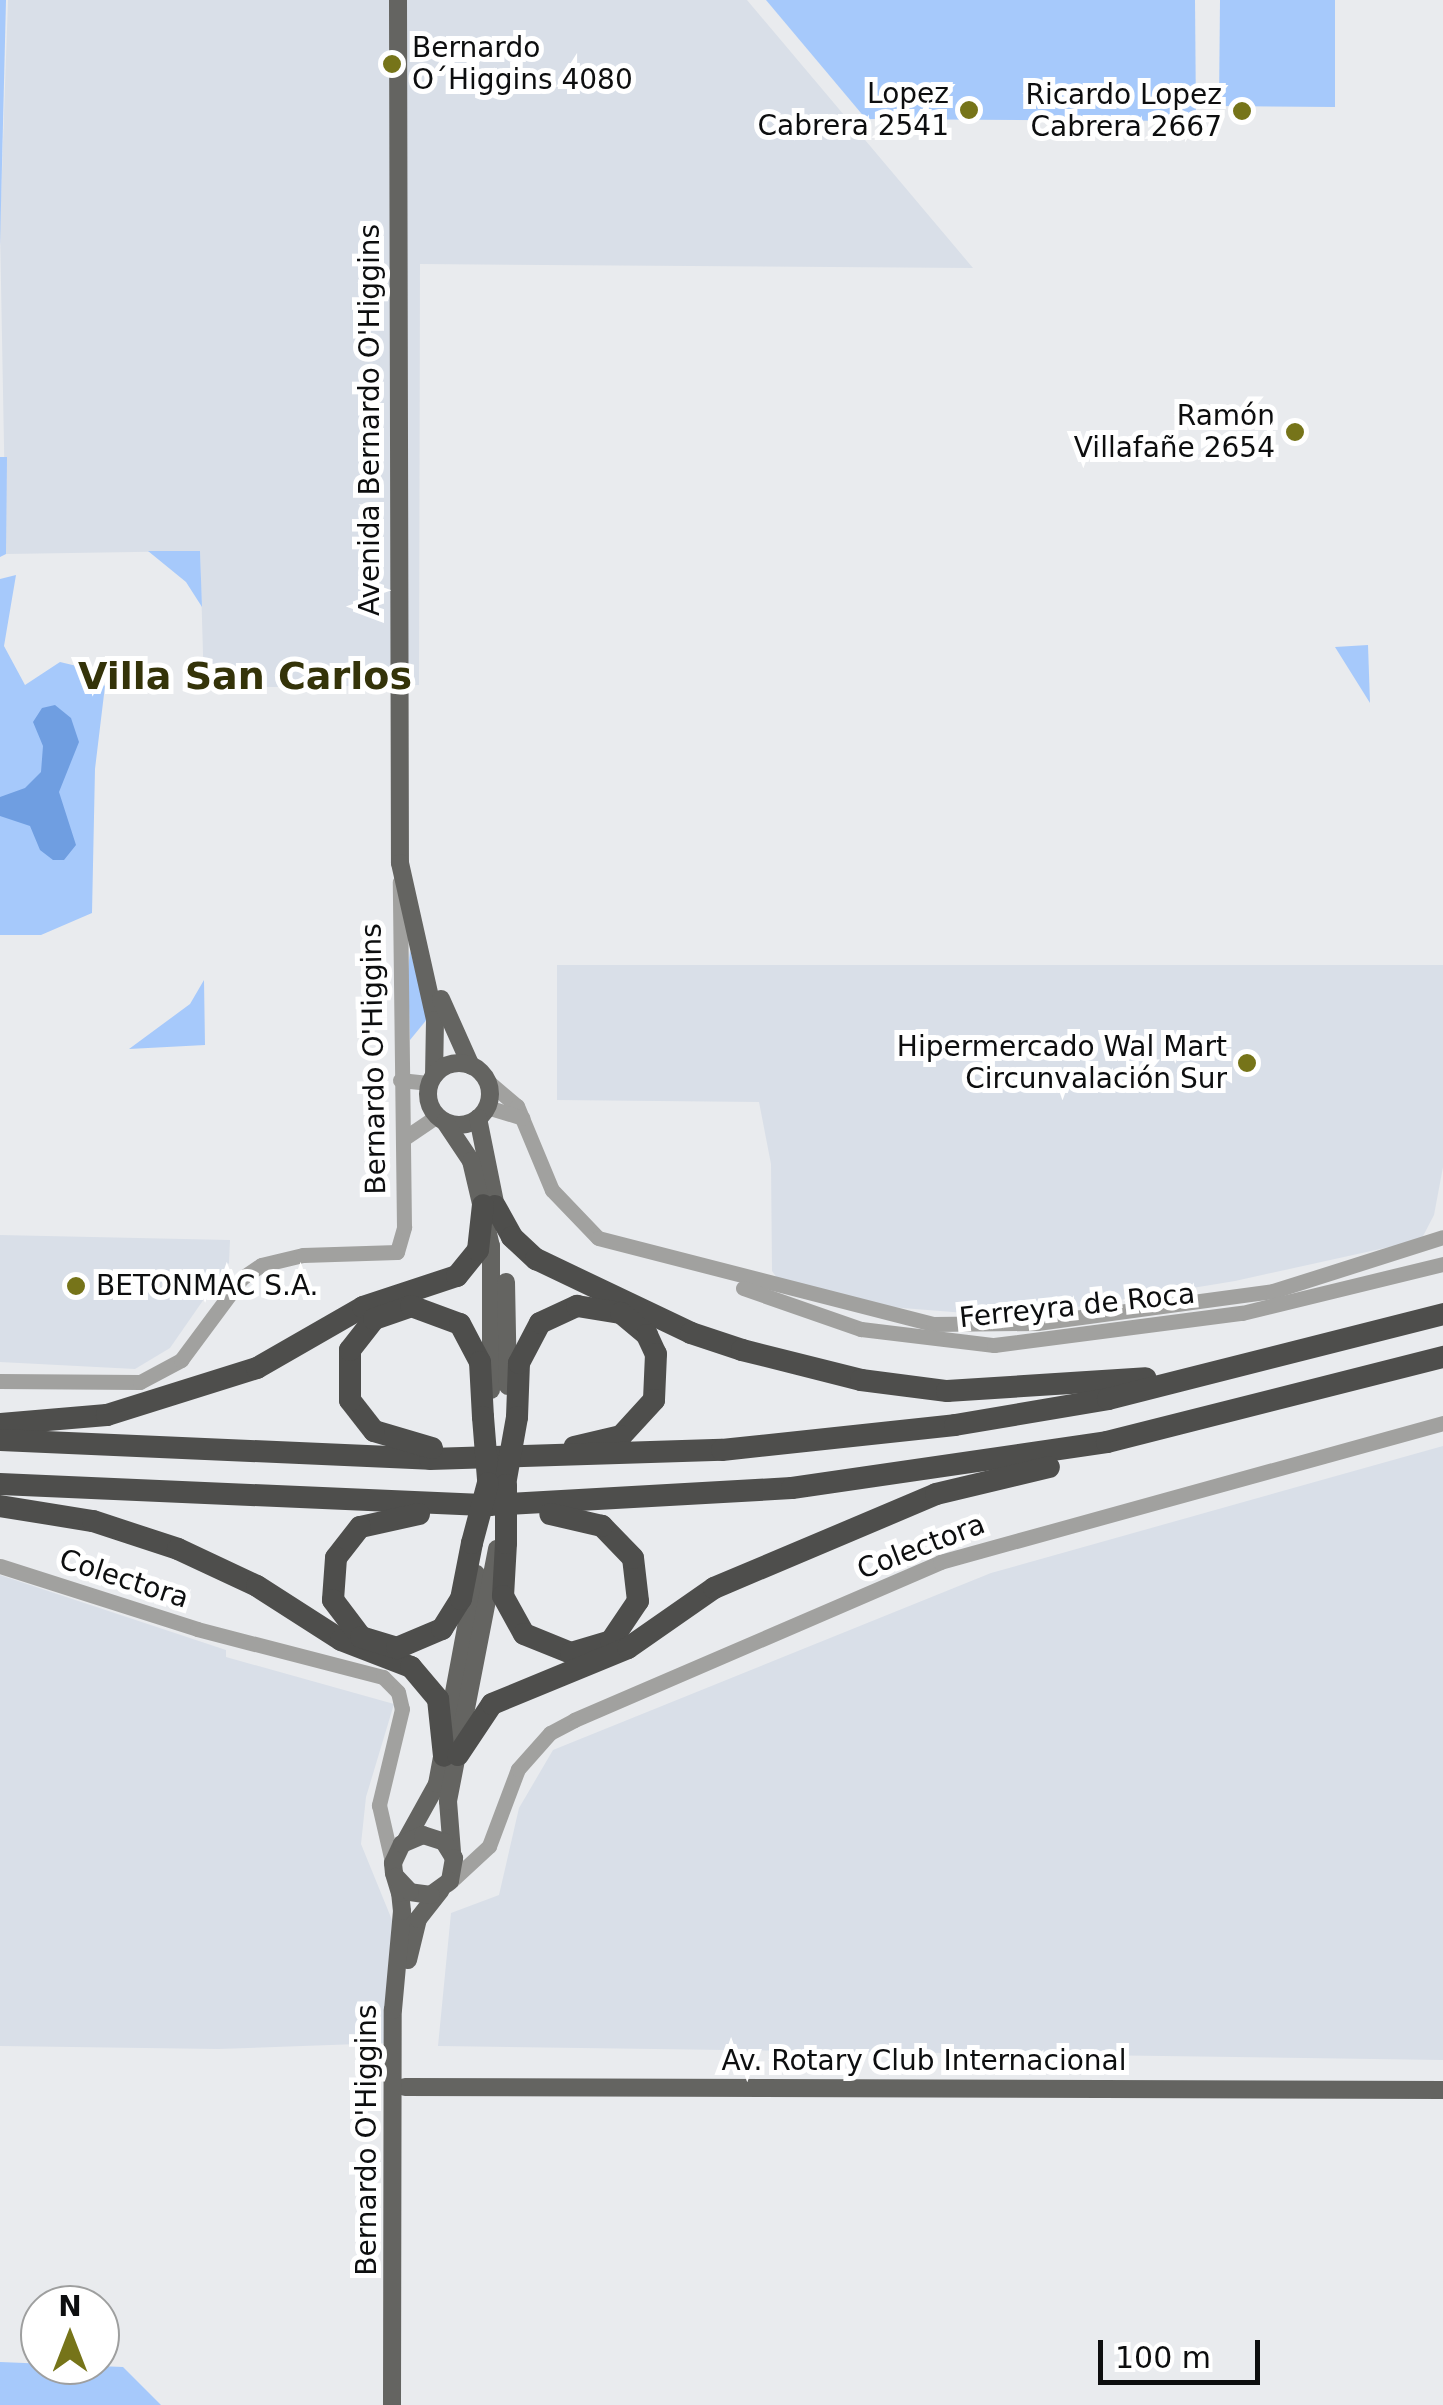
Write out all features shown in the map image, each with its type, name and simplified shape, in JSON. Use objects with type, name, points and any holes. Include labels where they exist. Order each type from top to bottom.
[{"type":"highway","points":[[489,1206],[536,1259],[691,1333],[828,1372],[973,1392],[1204,1378]]},
{"type":"highway","points":[[0,1424],[119,1413],[257,1368],[364,1307],[457,1276],[478,1250],[489,1206]]},
{"type":"highway","points":[[496,1482],[489,1544],[455,1612],[422,1642],[396,1648],[372,1643],[336,1610],[336,1558],[360,1527],[496,1482],[631,1429],[658,1388],[659,1366],[647,1335],[621,1313],[600,1306],[549,1317],[521,1355],[500,1417],[496,1482]]},
{"type":"highway","points":[[500,1417],[476,1347],[443,1313],[392,1309],[354,1342],[347,1390],[366,1426],[398,1442],[496,1482],[593,1522],[620,1538],[639,1578],[628,1623],[611,1642],[585,1652],[534,1642],[506,1606],[489,1544],[496,1482],[500,1417]]},
{"type":"highway","points":[[0,1484],[496,1482],[722,1450],[896,1433],[1204,1378],[1443,1314]]},
{"type":"highway","points":[[0,1440],[496,1482],[735,1493],[949,1469],[1107,1442],[1331,1390],[1443,1358]]},
{"type":"highway","points":[[451,1756],[476,1719],[499,1700],[610,1656],[714,1588],[915,1502],[1234,1426],[1331,1390]]},
{"type":"highway","points":[[0,1506],[93,1520],[178,1550],[257,1586],[341,1640],[411,1667],[438,1699],[451,1756]]},
{"type":"main road","name":"Avenida Bernardo O'Higgins","points":[[398,0],[403,117]]},
{"type":"main road","name":"Avenida Bernardo O'Higgins","points":[[407,0],[403,117],[400,863],[435,1020],[432,1079],[441,1119]]},
{"type":"main road","name":"Avenida Bernardo O'Higgins","points":[[403,328],[410,868],[442,1002],[478,1073]]},
{"type":"main road","points":[[432,1079],[448,1065],[478,1073],[489,1206],[506,1292],[500,1417]]},
{"type":"main road","points":[[482,1112],[441,1119],[466,1150],[489,1206]]},
{"type":"main road","points":[[451,1756],[430,1806],[404,1842],[395,1872],[415,1894],[444,1888],[453,1856],[447,1808],[451,1756],[489,1544]]},
{"type":"main road","points":[[404,1842],[434,1836],[453,1856]]},
{"type":"main road","name":"Bernardo O'Higgins","points":[[392,2405],[393,2010],[402,1911],[395,1872]]},
{"type":"main road","name":"Bernardo O'Higgins","points":[[402,2405],[410,1945],[424,1908],[444,1888]]},
{"type":"main road","name":"Av. Rotary Club Internacional","points":[[405,2087],[1443,2090]]},
{"type":"street","name":"Bernardo O'Higgins","points":[[0,1381],[140,1382],[181,1360],[242,1278],[261,1266],[304,1255],[397,1252],[404,1227],[400,863]]},
{"type":"street","name":"Ferreyra de Roca","points":[[478,1073],[526,1120],[552,1190],[572,1215],[612,1246],[875,1315],[994,1327],[1273,1290],[1443,1237]]},
{"type":"street","points":[[400,1080],[432,1079]]},
{"type":"street","points":[[482,1112],[526,1120]]},
{"type":"street","points":[[402,1139],[441,1119]]},
{"type":"street","name":"Ferreyra de Roca","points":[[664,1260],[861,1329],[994,1345],[1242,1313],[1443,1264]]},
{"type":"street","name":"Colectora","points":[[444,1888],[487,1850],[518,1769],[550,1733],[592,1712],[958,1556],[1443,1422]]},
{"type":"street","name":"Colectora","points":[[0,1566],[209,1633],[383,1677],[398,1692],[402,1709],[379,1812],[395,1872]]},
{"type":"street","points":[[379,1812],[404,1842]]},
{"type":"street","points":[[453,1856],[492,1837]]},
{"type":"shaded area","points":[[0,0],[6,0],[0,246]]},
{"type":"shaded area","points":[[8,0],[747,0],[973,268],[420,264],[419,685],[204,688],[200,551],[6,554],[0,229]]},
{"type":"shaded area","points":[[766,0],[1195,0],[1196,121],[866,119]]},
{"type":"shaded area","points":[[1220,0],[1335,0],[1335,107],[1219,106]]},
{"type":"shaded area","points":[[0,457],[7,457],[6,554],[0,557]]},
{"type":"shaded area","points":[[148,551],[200,551],[202,607],[186,582]]},
{"type":"shaded area","points":[[16,575],[4,646],[25,685],[60,662],[85,668],[105,686],[95,769],[92,913],[41,935],[0,935],[0,579]]},
{"type":"shaded area","points":[[1368,645],[1370,703],[1335,647]]},
{"type":"shaded area","points":[[55,705],[71,718],[79,742],[59,792],[76,845],[64,860],[53,860],[40,850],[30,826],[0,816],[0,797],[25,788],[41,772],[43,746],[33,722],[42,708]]},
{"type":"shaded area","points":[[410,950],[428,1018],[410,1040],[408,972]]},
{"type":"shaded area","points":[[557,965],[1443,965],[1443,1167],[1434,1215],[1421,1240],[1235,1281],[1016,1317],[877,1306],[782,1285],[772,1271],[771,1164],[759,1102],[557,1100]]},
{"type":"shaded area","points":[[204,980],[205,1045],[129,1049],[190,1004]]},
{"type":"shaded area","name":"BETONMAC S.A.","points":[[0,1235],[230,1240],[229,1263],[170,1348],[135,1369],[0,1362]]},
{"type":"shaded area","points":[[1443,1446],[1443,2060],[438,2046],[451,1913],[499,1895],[519,1808],[553,1750],[991,1573]]},
{"type":"shaded area","points":[[0,1575],[226,1650],[226,1657],[394,1704],[366,1797],[361,1844],[392,1920],[386,2043],[218,2049],[0,2046]]},
{"type":"shaded area","points":[[0,2362],[20,2363],[20,2385],[120,2385],[123,2367],[161,2405],[0,2405]]},
{"type":"place","name":"Bernardo O´Higgins 4080","points":[[392,64]]},
{"type":"place","name":"Lopez Cabrera 2541","points":[[969,110]]},
{"type":"place","name":"Ricardo Lopez Cabrera 2667","points":[[1242,111]]},
{"type":"place","name":"Ramón Villafañe 2654","points":[[1295,432]]},
{"type":"place","name":"Hipermercado Wal Mart Circunvalación Sur","points":[[1247,1063]]},
{"type":"place","name":"BETONMAC S.A.","points":[[76,1286]]},
{"type":"district","name":"Villa San Carlos","points":[[245,677]]}]
